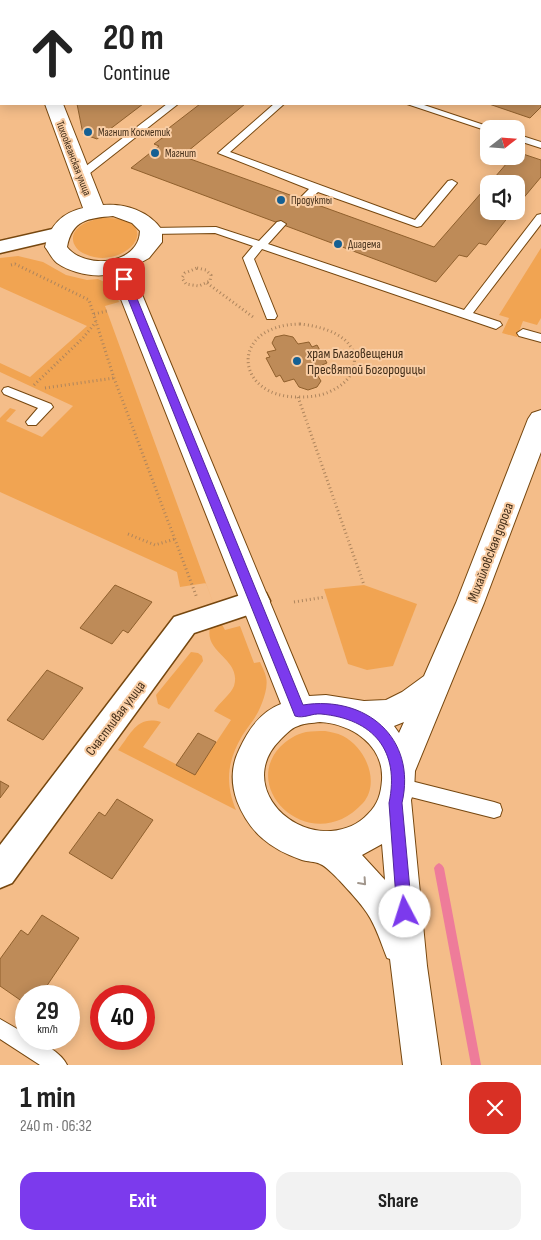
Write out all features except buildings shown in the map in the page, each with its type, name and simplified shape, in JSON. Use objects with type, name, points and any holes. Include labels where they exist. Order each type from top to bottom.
[{"type":"street","name":"Тихоокеанская улица","points":[[54,105],[95,211]]},
{"type":"street","points":[[114,210],[131,214],[144,221],[151,231],[152,242],[146,252],[133,261],[119,266],[98,268],[80,266],[66,259],[56,248],[58,234],[63,226],[72,220],[95,211],[114,210]]},
{"type":"street","points":[[4,256],[58,234]]},
{"type":"street","points":[[119,266],[300,712]]},
{"type":"street","name":"Михайловская дорога","points":[[422,1065],[409,966],[398,786],[436,683],[470,603],[541,419]]},
{"type":"street","name":"Счастливая улица","points":[[0,872],[184,625],[256,602]]},
{"type":"street","name":"Михайловская дорога","points":[[350,714],[372,716],[402,710],[415,702],[436,683]]},
{"type":"street","points":[[320,708],[350,714],[371,725],[387,742],[395,755],[398,786],[385,821],[370,835],[350,844],[328,848],[309,846],[290,840],[275,830],[262,816],[253,801],[248,784],[249,767],[253,751],[261,737],[273,725],[287,716],[320,708]]},
{"type":"street","name":"Михайловская дорога","points":[[328,848],[352,869],[380,901],[409,966]]},
{"type":"lane","points":[[81,175],[172,105]]},
{"type":"lane","points":[[278,105],[223,153],[417,224],[452,183]]},
{"type":"lane","points":[[415,105],[480,126]]},
{"type":"lane","points":[[525,139],[540,143]]},
{"type":"lane","points":[[303,200],[316,188]]},
{"type":"lane","points":[[466,316],[541,217]]},
{"type":"lane","points":[[271,316],[248,258],[280,224]]},
{"type":"lane","points":[[151,231],[216,230],[496,326]]},
{"type":"lane","points":[[522,333],[541,338]]},
{"type":"lane","points":[[3,392],[47,407],[32,422]]},
{"type":"lane","points":[[398,786],[494,810]]},
{"type":"lane","points":[[0,1028],[57,1065]]},
{"type":"path","points":[[4,256],[15,264],[89,300],[114,378],[205,618]]},
{"type":"path","points":[[192,269],[206,270],[211,275],[207,283],[199,286],[189,286],[184,281],[183,275],[192,269]]},
{"type":"path","points":[[207,283],[254,318]]},
{"type":"path","points":[[94,314],[107,311]]},
{"type":"path","points":[[34,389],[31,388],[83,338],[96,321]]},
{"type":"path","points":[[286,325],[318,326],[333,331],[346,341],[351,348],[355,360],[352,373],[347,380],[335,389],[317,396],[298,397],[280,395],[264,388],[253,378],[246,366],[247,353],[256,338],[269,330],[286,325]]},
{"type":"path","points":[[43,388],[114,378]]},
{"type":"path","points":[[298,397],[364,585]]},
{"type":"path","points":[[128,534],[155,545],[175,539]]},
{"type":"path","points":[[294,602],[326,597]]},
{"type":"shaded area","points":[[101,218],[122,220],[134,225],[137,234],[135,242],[127,250],[115,256],[101,258],[81,252],[73,242],[74,234],[84,224]]},
{"type":"shaded area","points":[[541,248],[541,318],[537,325],[523,321],[517,337],[502,333],[509,318],[499,315]]},
{"type":"shaded area","points":[[18,256],[43,262],[66,275],[87,280],[98,279],[113,286],[119,302],[105,306],[206,583],[180,587],[177,572],[0,492],[0,418],[10,408],[16,410],[6,421],[42,437],[73,406],[0,372],[0,363],[30,377],[87,326],[0,287],[0,258]]},
{"type":"shaded area","points":[[364,585],[417,604],[393,666],[367,670],[348,664],[324,589]]},
{"type":"shaded area","points":[[220,621],[225,630],[240,626],[254,663],[260,662],[267,680],[260,708],[242,736],[233,755],[229,782],[236,810],[118,750],[135,727],[146,721],[161,722],[143,747],[195,774],[231,720],[214,711],[234,686],[235,677],[233,669],[212,644],[210,637],[210,628]]},
{"type":"shaded area","points":[[191,652],[202,656],[203,661],[169,709],[158,704],[156,695]]},
{"type":"shaded area","points":[[325,731],[343,736],[358,748],[368,766],[371,785],[363,803],[343,818],[323,824],[304,821],[287,812],[275,799],[269,782],[270,764],[283,744],[302,733]]},
{"type":"waterway","points":[[439,868],[476,1065]]},
{"type":"place","name":"Магнит Косметик","points":[[88,132]]},
{"type":"place","name":"Магнит","points":[[155,153]]},
{"type":"place","name":"Продукты","points":[[281,200]]},
{"type":"place","name":"Диадема","points":[[338,244]]},
{"type":"place","name":"храм Благовещения Пресвятой Богородицы","points":[[297,361]]},
{"type":"route","points":[[124,279],[300,712],[320,708],[350,714],[364,720],[377,730],[395,755],[399,770],[396,803],[405,912]]}]
